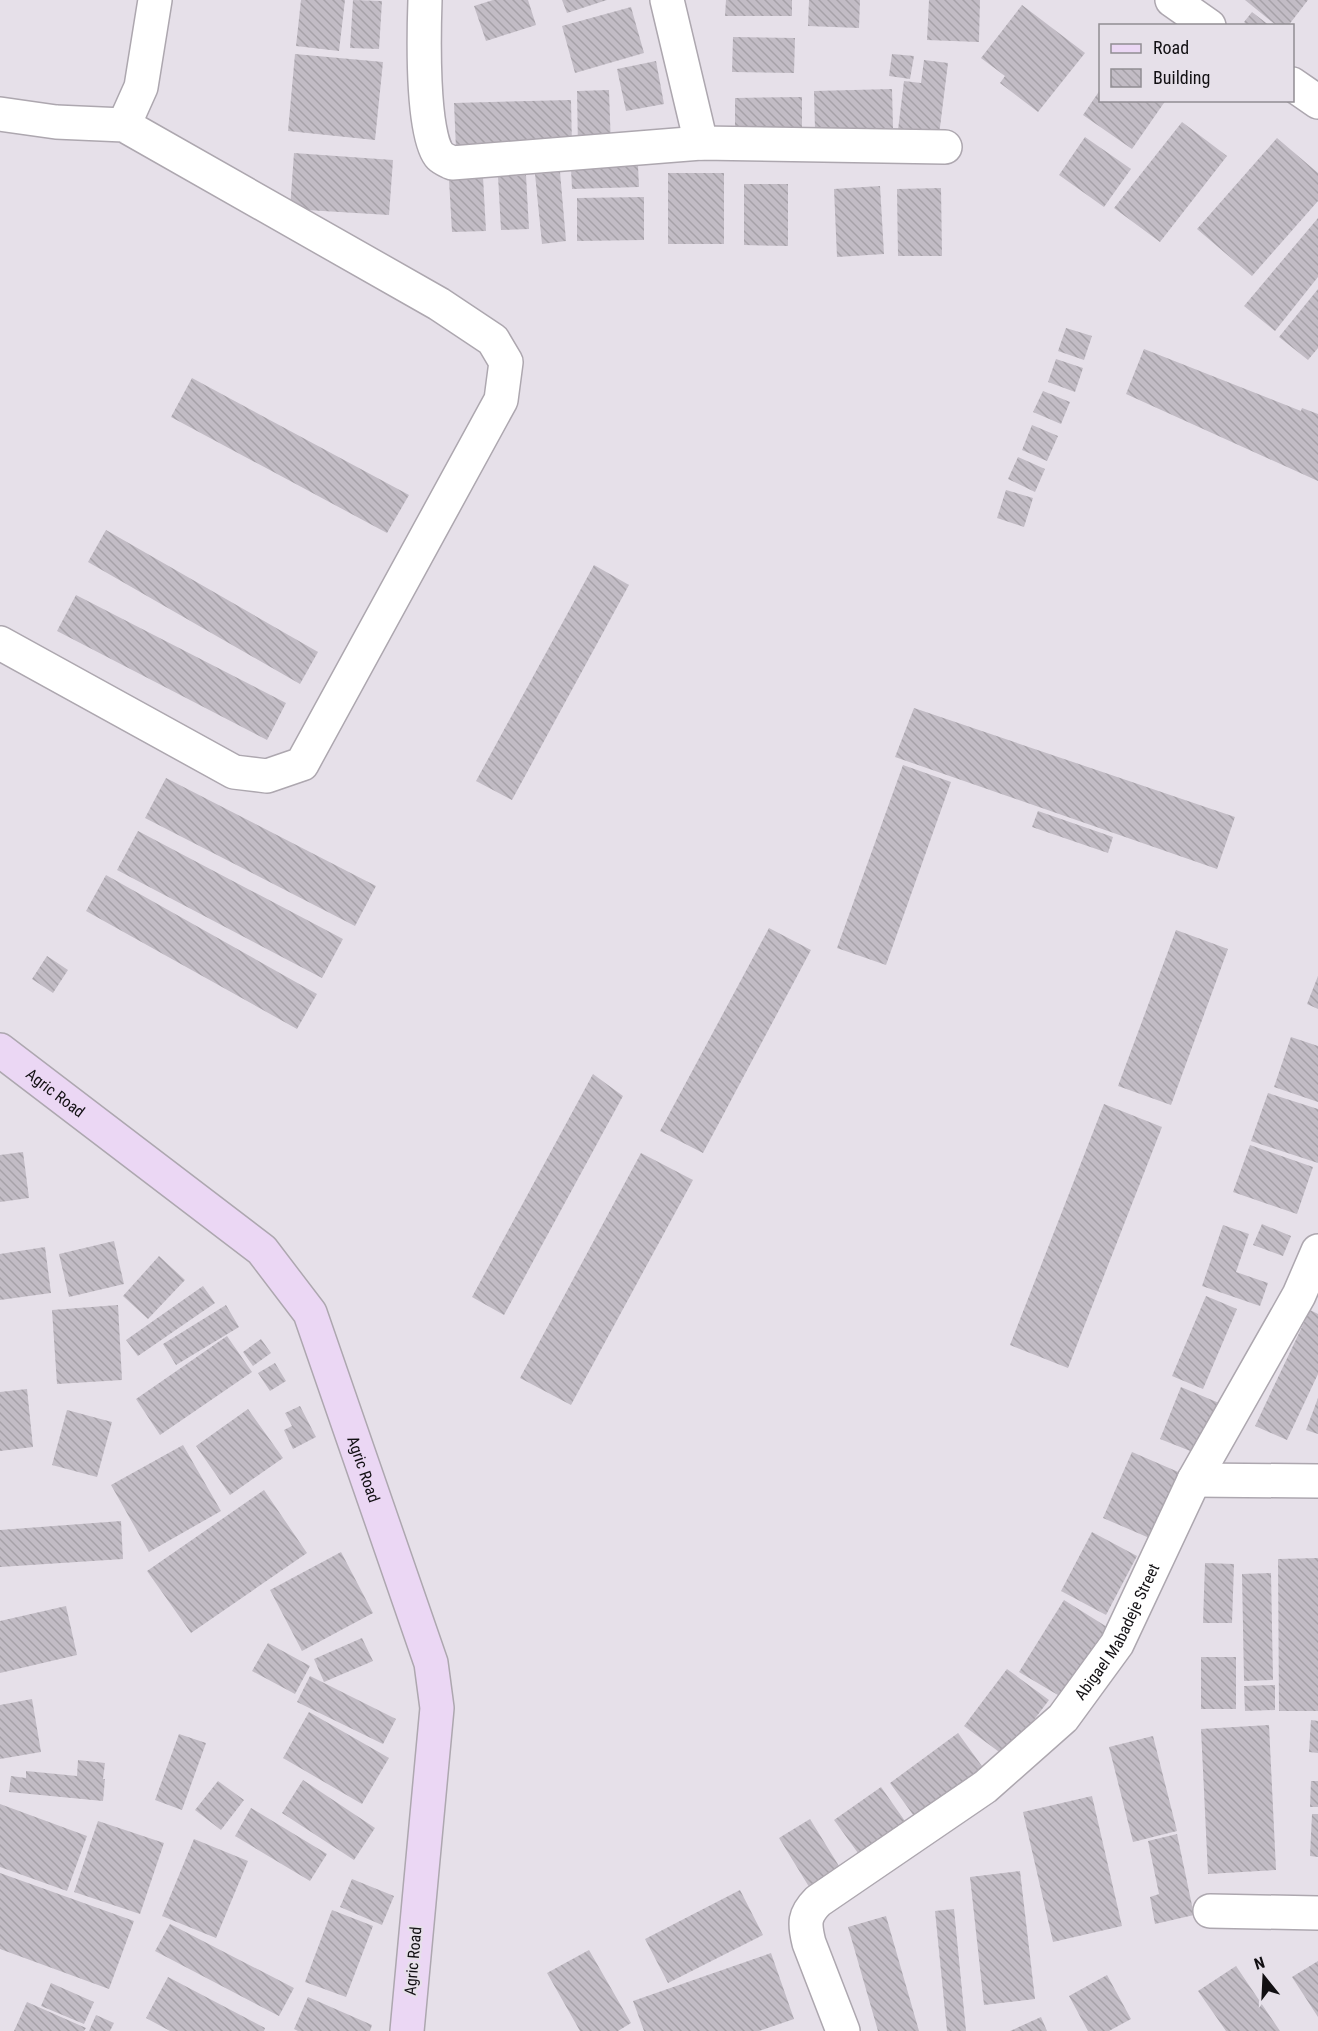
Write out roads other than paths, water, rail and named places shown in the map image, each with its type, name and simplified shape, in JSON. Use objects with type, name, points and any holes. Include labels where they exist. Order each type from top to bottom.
[{"type":"street","points":[[124,125],[141,87],[155,0]]},
{"type":"street","points":[[424,0],[424,82],[432,140],[439,155],[452,163],[701,143],[945,147]]},
{"type":"street","points":[[667,0],[701,143]]},
{"type":"street","points":[[1172,0],[1206,24]]},
{"type":"street","points":[[1294,85],[1318,102]]},
{"type":"street","points":[[0,114],[56,122],[124,125],[439,304],[493,340],[506,362],[501,400],[302,764],[267,776],[234,772],[0,643]]},
{"type":"street","name":"Agric Road","points":[[0,1050],[262,1250],[310,1313],[431,1664],[437,1708],[407,2031]]},
{"type":"street","name":"Abigael Mabadeje Street","points":[[843,2031],[809,1942],[806,1919],[809,1910],[818,1901],[986,1787],[1063,1718],[1116,1644],[1194,1480],[1299,1295],[1318,1251]]},
{"type":"street","points":[[1194,1480],[1318,1481]]},
{"type":"street","points":[[1210,1911],[1318,1913]]}]
